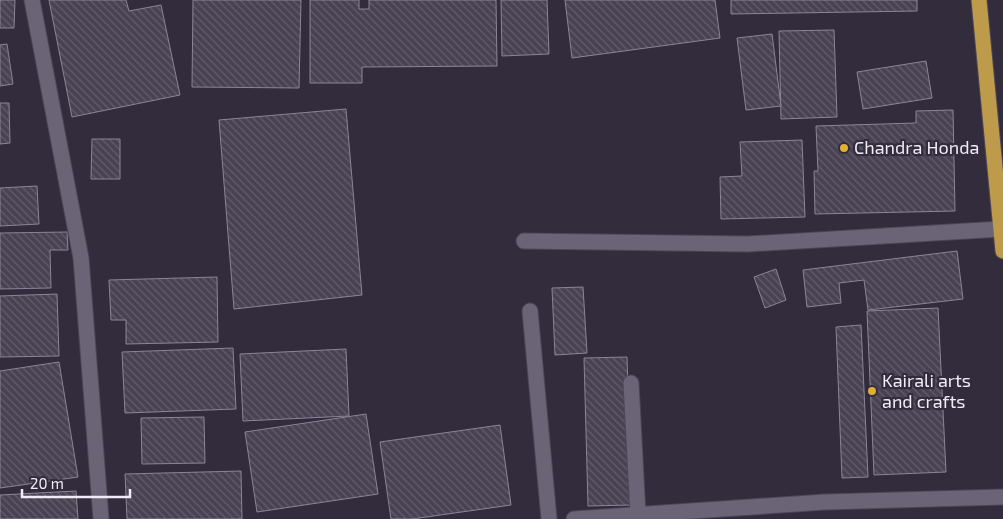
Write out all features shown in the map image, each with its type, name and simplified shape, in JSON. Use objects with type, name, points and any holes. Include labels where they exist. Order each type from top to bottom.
[{"type":"highway","points":[[978,0],[1003,251]]},
{"type":"street","points":[[32,0],[81,258],[101,519]]},
{"type":"street","points":[[524,241],[748,244],[1001,229]]},
{"type":"street","points":[[530,311],[549,519]]},
{"type":"street","points":[[631,383],[647,516]]},
{"type":"street","points":[[574,519],[647,516],[825,502],[1003,497]]},
{"type":"building","points":[[0,0],[15,0],[14,28],[0,28]]},
{"type":"building","points":[[49,0],[126,0],[129,11],[161,5],[180,95],[72,117]]},
{"type":"building","points":[[193,0],[301,0],[299,88],[192,87]]},
{"type":"building","points":[[310,0],[359,0],[359,9],[369,9],[369,0],[496,0],[497,66],[362,67],[362,83],[310,83]]},
{"type":"building","points":[[501,0],[547,0],[549,54],[502,56]]},
{"type":"building","points":[[565,0],[715,0],[720,38],[572,58]]},
{"type":"building","points":[[731,0],[917,0],[917,11],[731,14]]},
{"type":"building","points":[[834,30],[837,117],[781,119],[779,31]]},
{"type":"building","points":[[772,34],[781,106],[746,110],[737,38]]},
{"type":"building","points":[[7,44],[13,84],[0,86],[0,45]]},
{"type":"building","points":[[926,61],[932,98],[863,109],[857,72]]},
{"type":"building","points":[[0,103],[9,103],[10,143],[0,144]]},
{"type":"building","points":[[346,109],[362,295],[234,309],[219,120]]},
{"type":"building","points":[[953,110],[955,211],[815,214],[814,171],[818,171],[816,126],[916,123],[916,111]]},
{"type":"building","points":[[92,139],[120,139],[120,179],[91,179]]},
{"type":"building","points":[[802,140],[805,217],[721,219],[720,177],[742,176],[740,142]]},
{"type":"building","points":[[37,186],[39,224],[0,226],[0,188]]},
{"type":"building","points":[[67,232],[68,250],[50,250],[51,288],[0,289],[0,233]]},
{"type":"building","points":[[957,251],[963,299],[868,310],[864,280],[839,283],[841,303],[807,307],[803,270]]},
{"type":"building","points":[[776,269],[786,300],[765,308],[754,277]]},
{"type":"building","points":[[217,277],[218,342],[126,344],[126,320],[111,320],[109,280]]},
{"type":"building","points":[[583,287],[587,353],[555,355],[552,288]]},
{"type":"building","points":[[57,294],[59,356],[0,357],[0,296]]},
{"type":"building","points":[[938,308],[946,472],[874,475],[867,311]]},
{"type":"building","points":[[861,325],[868,477],[842,478],[836,327]]},
{"type":"building","points":[[233,348],[236,409],[125,413],[122,352]]},
{"type":"building","points":[[346,349],[349,416],[243,421],[240,354]]},
{"type":"building","points":[[627,357],[632,505],[588,506],[584,358]]},
{"type":"building","points":[[59,362],[78,477],[0,488],[0,371]]},
{"type":"building","points":[[366,414],[378,494],[257,512],[245,432]]},
{"type":"building","points":[[204,417],[205,463],[142,464],[141,418]]},
{"type":"building","points":[[500,425],[511,505],[412,519],[391,519],[380,442]]},
{"type":"building","points":[[241,471],[242,519],[127,519],[125,474]]},
{"type":"building","points":[[76,491],[78,519],[0,519],[0,495]]},
{"type":"place","name":"Chandra Honda","points":[[844,148]]},
{"type":"place","name":"Kairali arts and crafts","points":[[872,391]]}]
